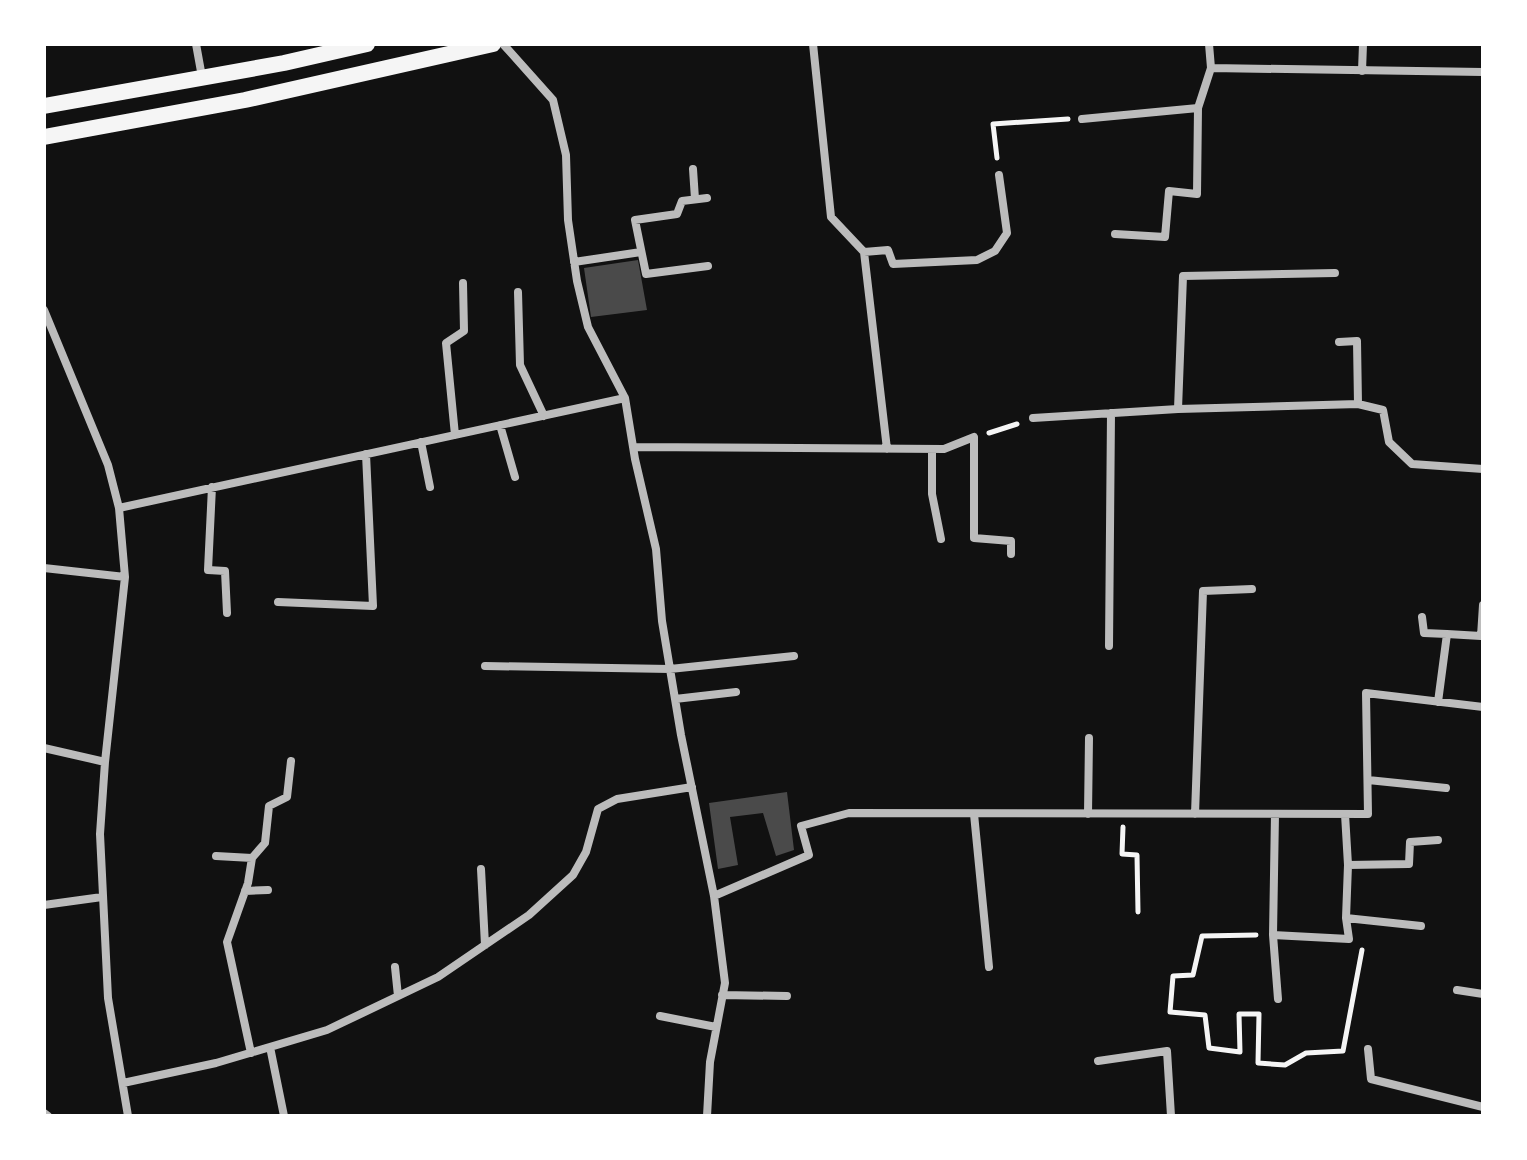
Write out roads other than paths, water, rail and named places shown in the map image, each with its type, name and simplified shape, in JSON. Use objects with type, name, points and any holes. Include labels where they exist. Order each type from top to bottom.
[{"type":"main road","points":[[44,106],[203,78],[301,51],[367,44]]},
{"type":"main road","points":[[44,137],[245,100],[493,44]]},
{"type":"street","points":[[196,44],[203,78]]},
{"type":"street","points":[[503,44],[553,100],[566,155],[568,220],[588,327],[625,398],[656,549],[662,621],[714,896],[725,983],[710,1062],[707,1116]]},
{"type":"street","points":[[813,44],[831,217],[864,252],[887,449]]},
{"type":"street","points":[[1115,234],[1165,237],[1169,191],[1197,194],[1198,108],[1211,68],[1209,44]]},
{"type":"street","points":[[1362,71],[1363,44]]},
{"type":"street","points":[[1211,68],[1483,72]]},
{"type":"street","points":[[1082,119],[1198,108]]},
{"type":"street","points":[[693,169],[695,199]]},
{"type":"street","points":[[864,252],[888,250],[893,264],[977,260],[995,251],[1007,233],[999,175]]},
{"type":"street","points":[[707,198],[682,201],[677,214],[635,220],[646,274],[708,266]]},
{"type":"street","points":[[574,262],[641,252]]},
{"type":"street","points":[[1178,409],[1183,276],[1335,273]]},
{"type":"street","points":[[455,435],[446,343],[464,331],[463,283]]},
{"type":"street","points":[[518,292],[520,365],[544,416]]},
{"type":"street","points":[[44,310],[108,465],[119,508],[125,577],[100,834],[108,998],[128,1116]]},
{"type":"street","points":[[44,337],[53,331]]},
{"type":"street","points":[[1339,342],[1357,341],[1358,404]]},
{"type":"street","points":[[119,508],[625,398]]},
{"type":"street","points":[[1033,418],[1178,409],[1358,404],[1383,410],[1389,442],[1412,464],[1483,469]]},
{"type":"street","points":[[1109,646],[1111,413]]},
{"type":"street","points":[[500,425],[515,477]]},
{"type":"street","points":[[633,447],[944,449],[974,437],[974,538],[1011,541],[1011,554]]},
{"type":"street","points":[[421,442],[430,487]]},
{"type":"street","points":[[932,449],[932,494],[941,539]]},
{"type":"street","points":[[278,602],[373,606],[366,454]]},
{"type":"street","points":[[212,487],[208,570],[225,571],[227,613]]},
{"type":"street","points":[[44,568],[125,577]]},
{"type":"street","points":[[1195,814],[1203,591],[1252,589]]},
{"type":"street","points":[[1422,617],[1424,633],[1481,636],[1483,605]]},
{"type":"street","points":[[1438,702],[1447,634]]},
{"type":"street","points":[[485,666],[670,669],[794,656]]},
{"type":"street","points":[[675,699],[736,692]]},
{"type":"street","points":[[714,896],[809,855],[801,826],[849,813],[1368,814],[1366,693],[1483,707]]},
{"type":"street","points":[[1088,814],[1089,738]]},
{"type":"street","points":[[44,748],[105,762]]},
{"type":"street","points":[[251,1053],[227,942],[245,891],[252,858],[265,843],[269,806],[287,797],[291,761]]},
{"type":"street","points":[[1368,780],[1446,788]]},
{"type":"street","points":[[123,1083],[216,1063],[327,1030],[438,977],[529,915],[573,875],[586,852],[598,809],[617,799],[692,787]]},
{"type":"street","points":[[974,814],[989,967]]},
{"type":"street","points":[[1275,814],[1273,935],[1278,999]]},
{"type":"street","points":[[1273,935],[1349,939],[1345,814]]},
{"type":"street","points":[[1348,865],[1409,864],[1410,842],[1438,840]]},
{"type":"street","points":[[216,856],[252,858]]},
{"type":"street","points":[[481,869],[485,945]]},
{"type":"street","points":[[245,891],[268,890]]},
{"type":"street","points":[[44,905],[102,897]]},
{"type":"street","points":[[1346,918],[1421,926]]},
{"type":"street","points":[[395,967],[398,996]]},
{"type":"street","points":[[1457,990],[1483,994]]},
{"type":"street","points":[[722,995],[787,996]]},
{"type":"street","points":[[660,1016],[716,1027]]},
{"type":"street","points":[[270,1047],[284,1116]]},
{"type":"street","points":[[1368,1049],[1371,1079],[1483,1107]]},
{"type":"street","points":[[1098,1061],[1167,1051],[1171,1116]]}]
